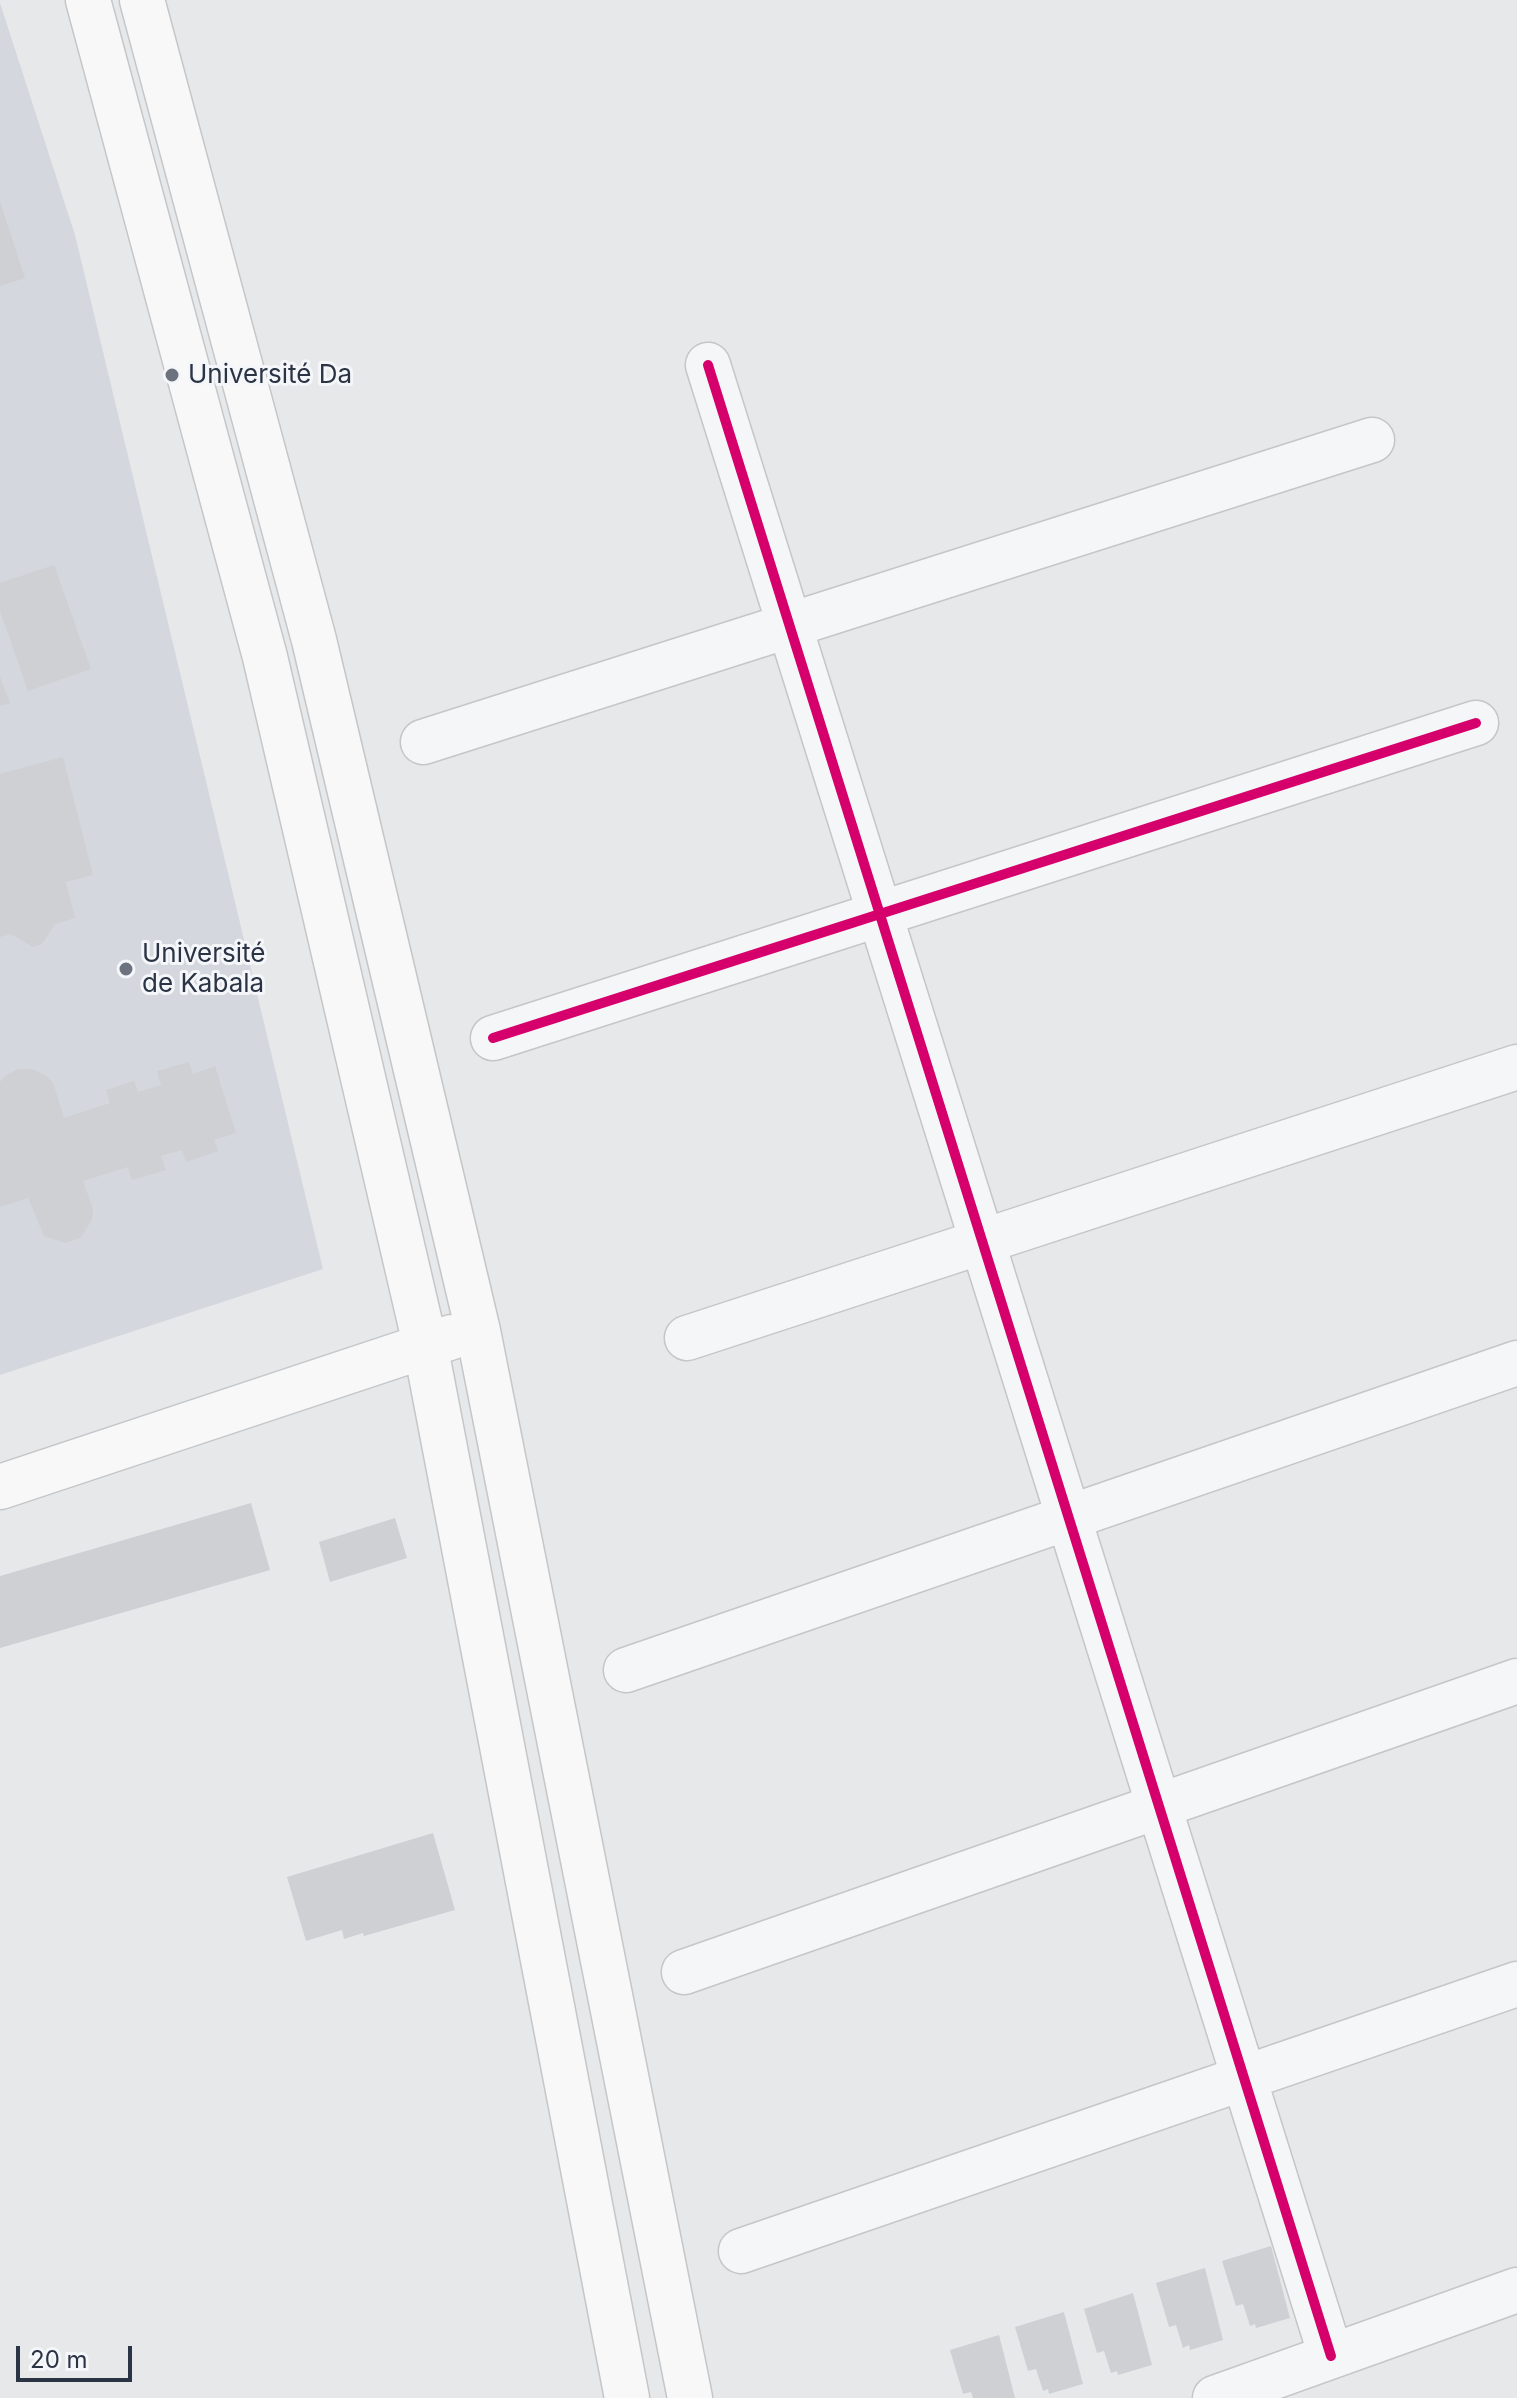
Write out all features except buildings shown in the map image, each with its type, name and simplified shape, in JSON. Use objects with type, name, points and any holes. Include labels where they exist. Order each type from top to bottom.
[{"type":"main road","points":[[88,0],[265,657],[425,1344],[627,2398]]},
{"type":"main road","points":[[142,0],[314,640],[478,1331],[690,2398]]},
{"type":"main road","points":[[0,1487],[425,1344],[478,1331]]},
{"type":"street","points":[[708,365],[1331,2356]]},
{"type":"street","points":[[423,742],[1372,440]]},
{"type":"street","points":[[493,1038],[1476,723]]},
{"type":"street","points":[[687,1338],[1517,1067]]},
{"type":"street","points":[[626,1670],[1517,1363]]},
{"type":"street","points":[[684,1972],[1517,1681]]},
{"type":"street","points":[[741,2251],[1517,1984]]},
{"type":"street","points":[[1215,2398],[1517,2290]]},
{"type":"shaded area","name":"Université de Kabala","points":[[0,3],[75,235],[323,1269],[0,1375]]},
{"type":"cycle path","points":[[708,365],[1331,2356]]},
{"type":"cycle path","points":[[493,1038],[1476,723]]},
{"type":"place","name":"Université Da","points":[[172,375]]},
{"type":"place","name":"Université de Kabala","points":[[126,969]]}]
